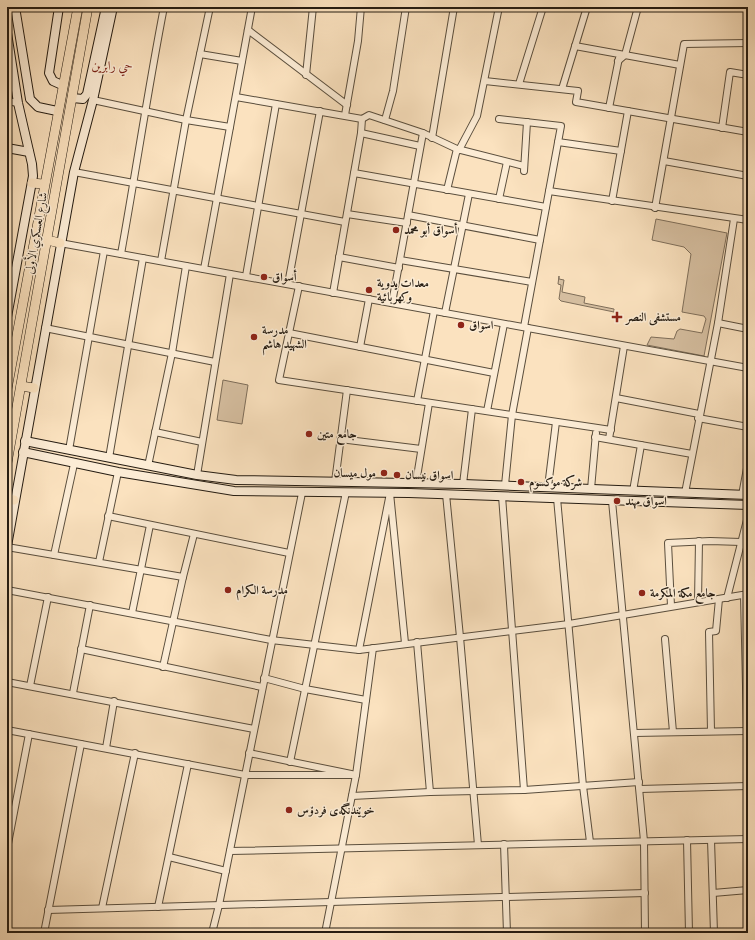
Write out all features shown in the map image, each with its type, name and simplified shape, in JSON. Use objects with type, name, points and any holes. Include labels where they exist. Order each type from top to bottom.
[{"type":"main road","points":[[15,7],[30,99],[38,107],[57,111]]},
{"type":"main road","points":[[58,7],[49,73],[53,81],[62,85]]},
{"type":"main road","name":"شارع العسكري الأولى","points":[[7,385],[43,184],[78,7]]},
{"type":"main road","name":"شارع العسكري الأولى","points":[[7,463],[9,437],[21,386],[88,7]]},
{"type":"main road","points":[[72,98],[83,99],[87,94],[106,7]]},
{"type":"main road","points":[[7,547],[10,499],[23,452],[60,243],[74,172],[93,100],[113,7]]},
{"type":"main road","points":[[7,33],[9,60],[33,170],[32,183],[11,276],[7,317]]},
{"type":"main road","points":[[9,45],[21,43]]},
{"type":"main road","points":[[7,148],[29,152]]},
{"type":"main road","points":[[32,183],[43,184]]},
{"type":"main road","points":[[47,240],[60,243]]},
{"type":"main road","points":[[21,386],[34,388]]},
{"type":"main road","points":[[25,441],[148,466],[236,480],[505,485],[745,495]]},
{"type":"main road","points":[[56,460],[58,448]]},
{"type":"main road","points":[[23,452],[74,464],[234,491],[446,494],[748,505]]},
{"type":"main road","points":[[590,500],[591,489]]},
{"type":"street","points":[[121,254],[164,7]]},
{"type":"street","points":[[161,261],[186,120],[210,7]]},
{"type":"street","points":[[204,269],[252,7]]},
{"type":"street","points":[[306,75],[313,7]]},
{"type":"street","points":[[345,115],[358,41],[361,7]]},
{"type":"street","points":[[385,120],[393,91],[406,7]]},
{"type":"street","points":[[432,138],[454,7]]},
{"type":"street","points":[[447,190],[458,150],[477,116],[499,7]]},
{"type":"street","points":[[519,84],[543,7]]},
{"type":"street","points":[[562,89],[586,7]]},
{"type":"street","points":[[609,108],[618,61],[622,54],[638,7]]},
{"type":"street","points":[[248,30],[347,105]]},
{"type":"street","points":[[655,208],[684,44],[748,43]]},
{"type":"street","points":[[575,46],[680,65]]},
{"type":"street","points":[[200,54],[242,61]]},
{"type":"street","points":[[722,128],[730,72],[748,75]]},
{"type":"street","points":[[485,81],[578,91],[576,102],[748,132]]},
{"type":"street","points":[[236,97],[362,119],[369,115],[423,134],[458,150],[507,162],[524,168],[527,122]]},
{"type":"street","points":[[93,100],[186,120],[230,127]]},
{"type":"street","points":[[7,101],[18,103]]},
{"type":"street","points":[[246,276],[276,104]]},
{"type":"street","points":[[288,284],[320,111]]},
{"type":"street","points":[[612,201],[628,112]]},
{"type":"street","points":[[333,292],[361,133],[362,119]]},
{"type":"street","points":[[499,119],[561,126],[532,282],[512,415],[505,485]]},
{"type":"street","points":[[361,133],[420,146]]},
{"type":"street","points":[[392,303],[423,134]]},
{"type":"street","points":[[558,142],[621,151]]},
{"type":"street","points":[[664,161],[748,176]]},
{"type":"street","points":[[499,199],[507,162]]},
{"type":"street","points":[[74,172],[218,197],[345,222]]},
{"type":"street","points":[[354,173],[546,207]]},
{"type":"street","points":[[549,191],[655,208],[748,220]]},
{"type":"street","points":[[445,313],[469,194]]},
{"type":"street","points":[[347,214],[407,223]]},
{"type":"street","points":[[408,215],[540,240]]},
{"type":"street","points":[[685,493],[718,323],[734,219]]},
{"type":"street","points":[[60,243],[748,368]]},
{"type":"street","points":[[68,450],[104,250]]},
{"type":"street","points":[[339,257],[399,268]]},
{"type":"street","points":[[109,458],[143,258]]},
{"type":"street","points":[[400,260],[532,282]]},
{"type":"street","points":[[148,466],[172,353],[186,266]]},
{"type":"street","points":[[197,475],[230,274]]},
{"type":"street","points":[[299,286],[279,380],[611,430]]},
{"type":"street","points":[[360,347],[369,299]]},
{"type":"street","points":[[417,401],[426,360],[434,311]]},
{"type":"street","points":[[718,323],[748,329]]},
{"type":"street","points":[[487,411],[504,324]]},
{"type":"street","points":[[45,328],[215,362]]},
{"type":"street","points":[[289,333],[494,373]]},
{"type":"street","points":[[609,439],[624,346]]},
{"type":"street","points":[[335,482],[347,390]]},
{"type":"street","points":[[616,398],[748,427]]},
{"type":"street","points":[[416,483],[429,402]]},
{"type":"street","points":[[463,484],[472,409]]},
{"type":"street","points":[[548,487],[556,422]]},
{"type":"street","points":[[591,489],[597,428]]},
{"type":"street","points":[[155,432],[202,442]]},
{"type":"street","points":[[595,437],[692,454]]},
{"type":"street","points":[[340,439],[421,449]]},
{"type":"street","points":[[633,491],[640,445]]},
{"type":"street","points":[[745,495],[748,463]]},
{"type":"street","points":[[54,555],[74,464]]},
{"type":"street","points":[[99,562],[118,472]]},
{"type":"street","points":[[290,762],[346,492]]},
{"type":"street","points":[[212,933],[220,905],[271,640],[302,493]]},
{"type":"street","points":[[390,493],[406,643]]},
{"type":"street","points":[[359,650],[390,493]]},
{"type":"street","points":[[446,494],[478,845]]},
{"type":"street","points":[[502,496],[524,790]]},
{"type":"street","points":[[558,498],[583,786],[590,842]]},
{"type":"street","points":[[612,501],[644,841],[645,933]]},
{"type":"street","points":[[108,516],[289,553]]},
{"type":"street","points":[[727,598],[748,516]]},
{"type":"street","points":[[132,613],[150,525]]},
{"type":"street","points":[[163,667],[194,534]]},
{"type":"street","points":[[671,606],[668,543],[699,541],[741,542]]},
{"type":"street","points":[[698,602],[699,541]]},
{"type":"street","points":[[7,547],[183,576]]},
{"type":"street","points":[[7,590],[271,640],[359,650],[569,624],[671,606],[746,595],[747,732],[711,731],[634,733]]},
{"type":"street","points":[[30,686],[48,597]]},
{"type":"street","points":[[711,731],[709,632],[716,630],[719,599]]},
{"type":"street","points":[[73,693],[80,649],[90,605]]},
{"type":"street","points":[[665,639],[673,732]]},
{"type":"street","points":[[417,642],[430,792]]},
{"type":"street","points":[[325,933],[356,775],[373,648]]},
{"type":"street","points":[[80,649],[262,687]]},
{"type":"street","points":[[264,678],[305,689],[366,700]]},
{"type":"street","points":[[7,682],[73,693],[254,729]]},
{"type":"street","points":[[106,748],[114,701]]},
{"type":"street","points":[[7,730],[245,775],[356,775]]},
{"type":"street","points":[[7,849],[29,734]]},
{"type":"street","points":[[44,933],[81,744]]},
{"type":"street","points":[[102,908],[135,753]]},
{"type":"street","points":[[249,753],[356,775]]},
{"type":"street","points":[[158,907],[188,764]]},
{"type":"street","points":[[352,796],[430,792],[524,790],[639,782]]},
{"type":"street","points":[[640,789],[748,786]]},
{"type":"street","points":[[230,851],[748,839]]},
{"type":"street","points":[[687,840],[689,933]]},
{"type":"street","points":[[711,840],[714,933]]},
{"type":"street","points":[[504,844],[507,933]]},
{"type":"street","points":[[169,857],[226,871]]},
{"type":"street","points":[[713,893],[748,890]]},
{"type":"street","points":[[48,910],[645,893]]},
{"type":"shaded area","points":[[656,219],[727,233],[704,356],[647,345],[651,337],[674,339],[677,331],[680,329],[702,333],[706,319],[704,316],[682,312],[691,254],[684,247],[652,240]]},
{"type":"shaded area","points":[[559,276],[559,279],[564,280],[562,292],[585,297],[584,303],[614,309],[614,312],[561,301],[559,299],[561,285],[558,284]]},
{"type":"shaded area","points":[[223,380],[248,385],[242,424],[217,420]]},
{"type":"place","name":"أسواق أبو محمد","points":[[396,230]]},
{"type":"place","name":"أسواق","points":[[264,277]]},
{"type":"place","name":"معدات يدوية وكهربائية","points":[[369,290]]},
{"type":"place","name":"مستشفى النصر","points":[[617,317]]},
{"type":"place","name":"اسواق","points":[[461,325]]},
{"type":"place","name":"مدرسة الشهيد هاشم","points":[[254,337]]},
{"type":"place","name":"جامع متين","points":[[309,434]]},
{"type":"place","name":"مول ميسان","points":[[384,473]]},
{"type":"place","name":"اسواق نيسان","points":[[397,475]]},
{"type":"place","name":"شركة موكسوم","points":[[521,482]]},
{"type":"place","name":"اسواق مهند","points":[[617,501]]},
{"type":"place","name":"مدرسة الكرام","points":[[228,590]]},
{"type":"place","name":"جامع مكة المكرمة","points":[[642,593]]},
{"type":"place","name":"خوێندنگەی فردۆس","points":[[289,810]]},
{"type":"district","name":"حي رابرين","points":[[112,65]]}]
